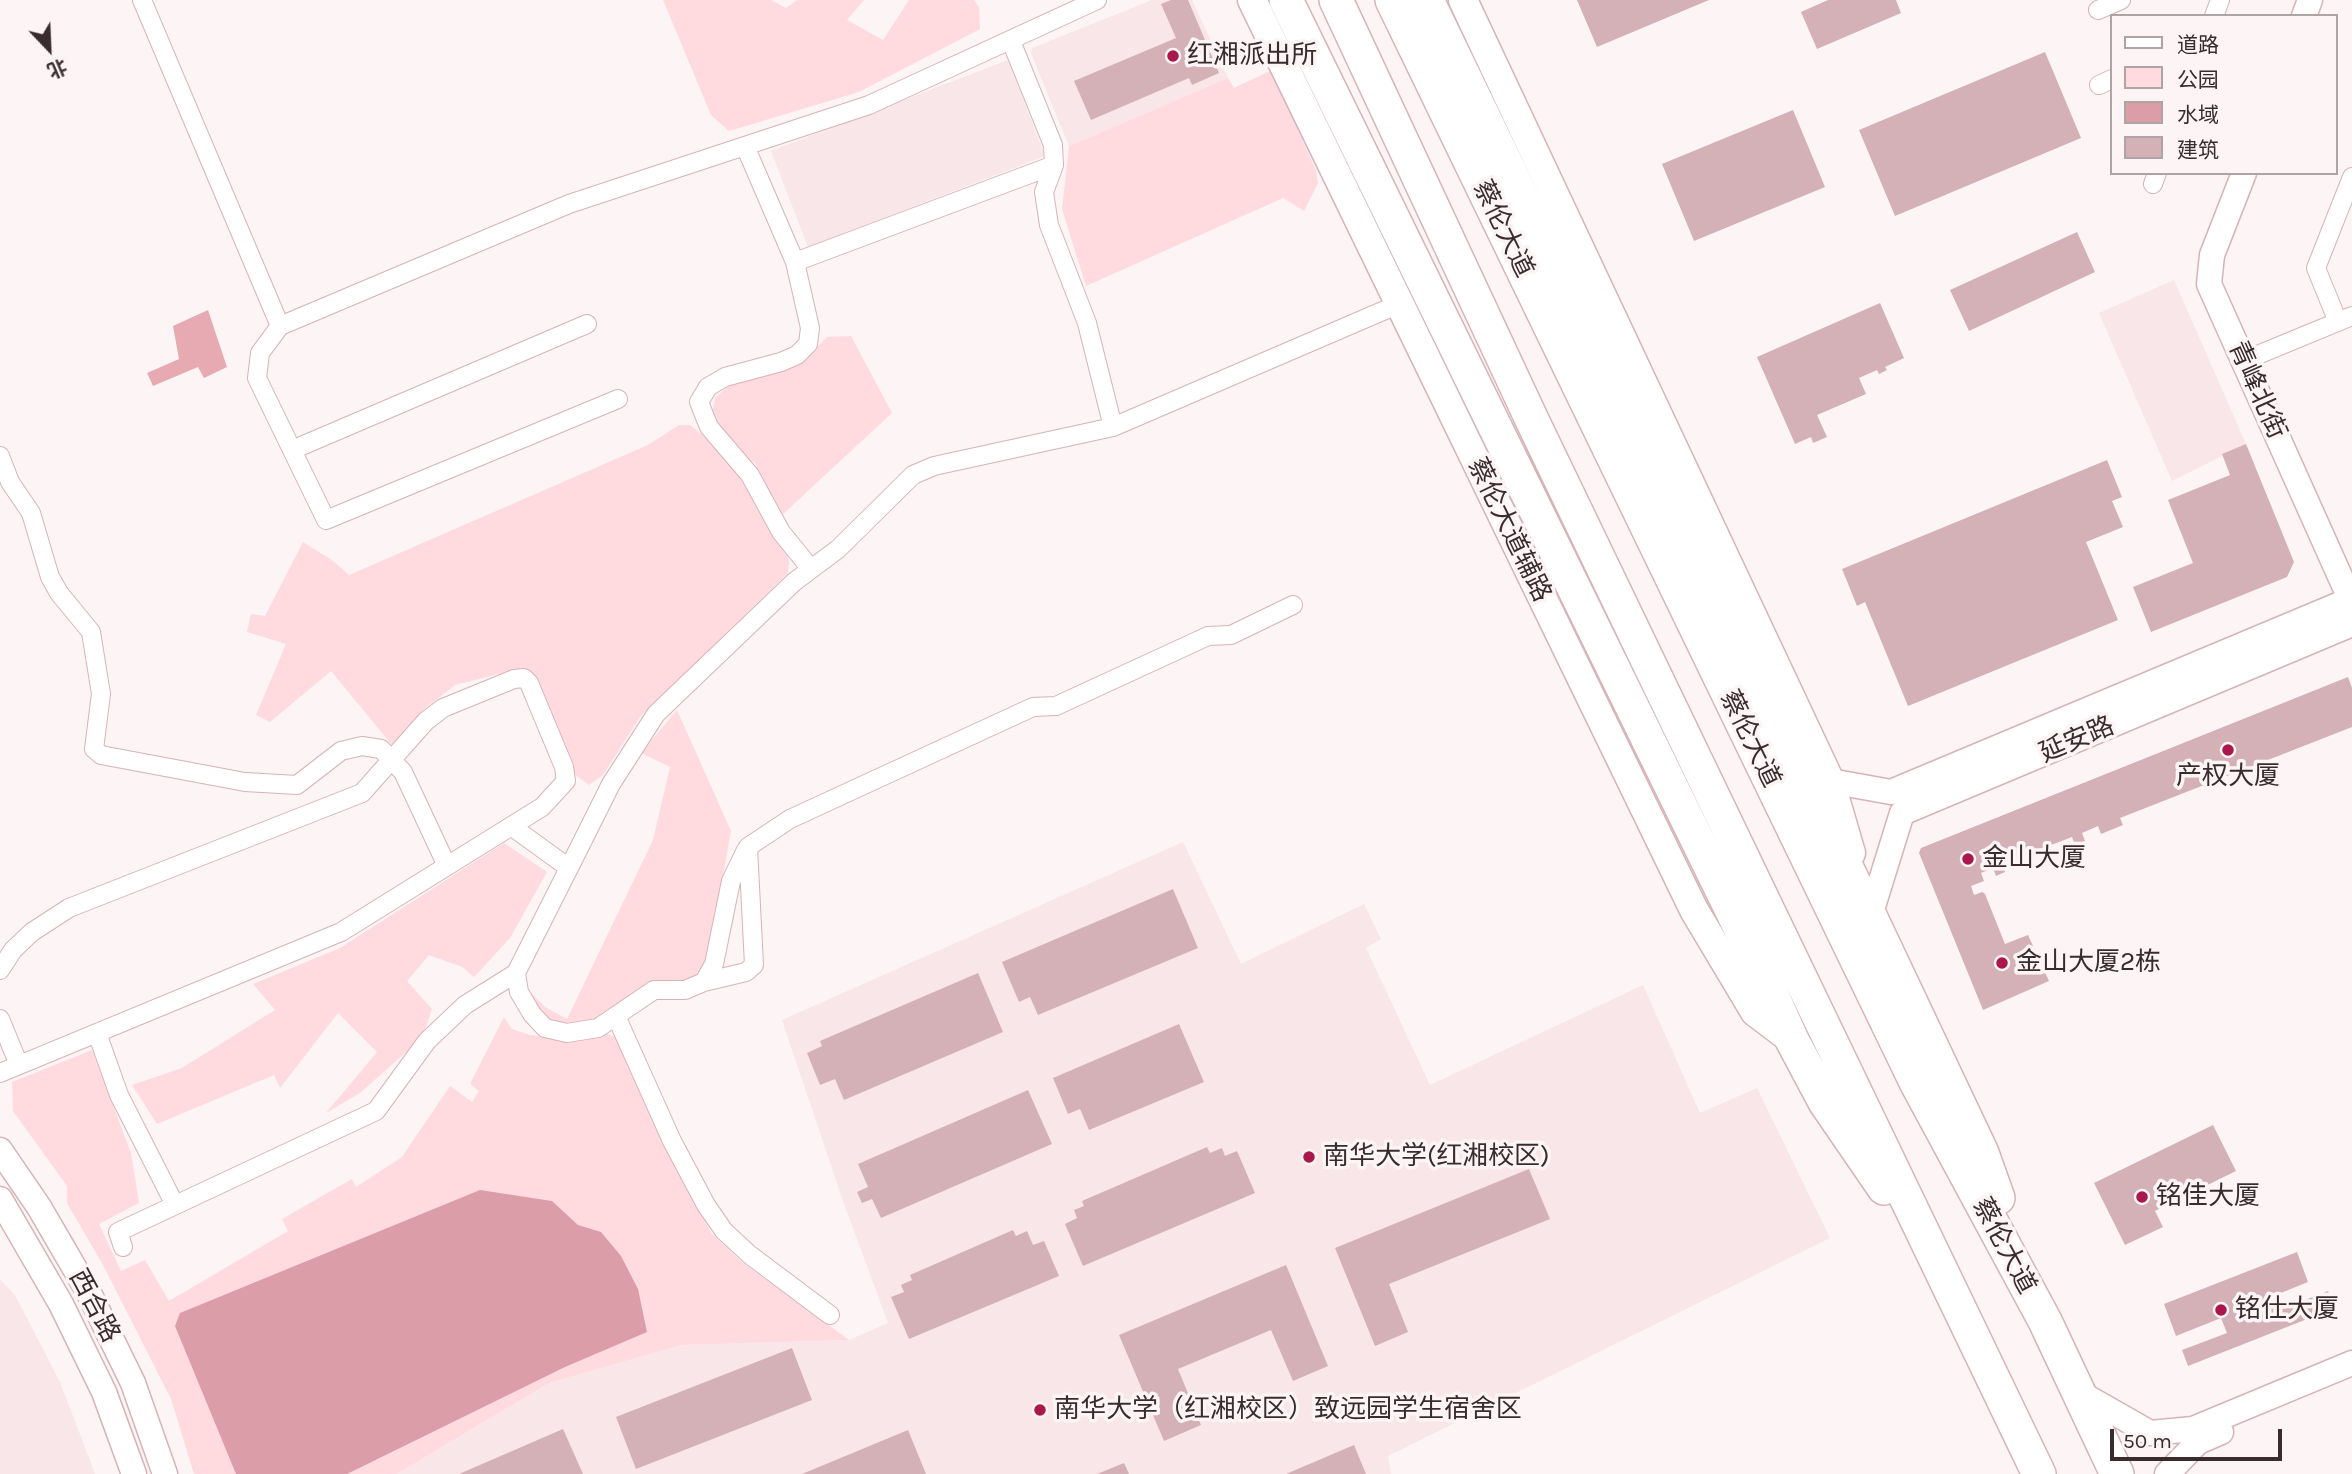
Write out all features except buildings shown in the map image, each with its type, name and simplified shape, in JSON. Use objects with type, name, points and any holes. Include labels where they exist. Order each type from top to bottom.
[{"type":"highway","points":[[1286,0],[1759,966],[1792,1040],[1825,1102],[1943,1273]]},
{"type":"highway","name":"蔡伦大道","points":[[1336,0],[1532,420],[2039,1474]]},
{"type":"highway","name":"蔡伦大道","points":[[1392,0],[1917,1083],[2045,1321],[2116,1474]]},
{"type":"highway","points":[[1427,0],[1982,1153],[2045,1321]]},
{"type":"main road","name":"蔡伦大道辅路","points":[[1252,0],[1694,910],[1755,1013],[1792,1040]]},
{"type":"main road","points":[[1463,0],[1830,780],[1870,916]]},
{"type":"main road","name":"青峰北街","points":[[2243,175],[2212,255],[2209,284],[2351,601]]},
{"type":"main road","name":"延安路","points":[[1830,780],[1891,792],[2351,601]]},
{"type":"main road","name":"延安路","points":[[1870,916],[1902,813],[2352,624]]},
{"type":"main road","name":"西合路","points":[[0,1150],[39,1207],[89,1293],[133,1383],[165,1474]]},
{"type":"main road","name":"西合路","points":[[0,1199],[61,1304],[104,1392],[134,1474]]},
{"type":"main road","points":[[2078,1392],[2150,1433],[2193,1429],[2352,1363]]},
{"type":"main road","points":[[2167,1474],[2198,1442],[2352,1376]]},
{"type":"street","points":[[142,0],[280,326]]},
{"type":"street","points":[[618,399],[327,520],[257,378],[260,353],[280,326],[569,204],[869,105],[1097,0]]},
{"type":"street","points":[[2098,10],[2121,0]]},
{"type":"street","points":[[1011,41],[1053,145],[1054,165],[1044,192],[1049,225],[1087,323],[1114,427]]},
{"type":"street","points":[[745,146],[795,262],[810,328],[808,344],[797,355],[781,362],[724,377],[708,387],[699,402],[709,427],[750,475],[781,532],[811,569]]},
{"type":"street","points":[[795,262],[1054,165]]},
{"type":"street","points":[[2243,361],[2345,319],[2316,268],[2352,177]]},
{"type":"street","points":[[123,1247],[118,1232],[376,1111],[427,1041],[465,1005],[516,973],[611,784],[656,714],[794,582],[838,549],[914,475],[934,466],[1114,427],[1399,304]]},
{"type":"street","points":[[292,450],[587,324]]},
{"type":"street","points":[[0,456],[10,482],[31,513],[50,576],[59,593],[91,632],[102,694],[94,749],[101,755],[245,782],[297,785],[341,751],[362,746],[381,749],[403,772],[447,866]]},
{"type":"street","points":[[704,982],[715,964],[731,881],[748,847],[790,819],[1033,706],[1056,706],[1208,636],[1231,635],[1293,606]]},
{"type":"street","points":[[0,970],[13,950],[32,932],[69,908],[362,793],[443,708],[524,678],[529,683],[564,767],[566,781],[542,807],[341,932],[0,1073]]},
{"type":"street","points":[[511,826],[569,868]]},
{"type":"street","points":[[516,973],[519,992],[532,1014],[545,1028],[567,1033],[598,1028],[654,990],[685,990],[704,982],[746,972],[754,964],[748,847]]},
{"type":"street","points":[[617,1016],[672,1141],[706,1205],[724,1231],[750,1255],[830,1315]]},
{"type":"street","points":[[0,1019],[19,1065]]},
{"type":"street","points":[[97,1033],[119,1095],[175,1205]]},
{"type":"shaded area","points":[[1152,0],[1192,0],[1228,78],[1069,146],[1031,53],[1032,48]]},
{"type":"shaded area","points":[[1008,60],[1045,156],[808,247],[771,151]]},
{"type":"shaded area","points":[[2174,280],[2246,444],[2172,481],[2099,313]]},
{"type":"shaded area","points":[[208,310],[227,367],[204,378],[198,367],[153,386],[147,373],[179,359],[173,326]]},
{"type":"shaded area","name":"南华大学(红湘校区)","points":[[1183,842],[1241,964],[1364,904],[1381,939],[1366,948],[1430,1085],[1643,985],[1700,1113],[1757,1088],[1830,1238],[1388,1456],[1391,1474],[397,1474],[549,1383],[682,1345],[849,1340],[888,1323],[843,1201],[782,1020]]},
{"type":"shaded area","points":[[0,1279],[15,1295],[60,1382],[95,1474],[0,1474]]},
{"type":"green space","points":[[663,0],[771,0],[786,8],[797,0],[864,0],[847,20],[883,40],[909,0],[974,0],[979,7],[980,29],[859,92],[729,131],[711,115]]},
{"type":"green space","points":[[1272,70],[1316,171],[1318,183],[1304,211],[1283,198],[1086,286],[1062,209],[1069,146],[1228,78],[1234,88]]},
{"type":"green space","points":[[851,336],[892,413],[781,516],[755,463],[732,446],[712,414],[715,398],[728,386],[746,377],[799,365],[827,337]]},
{"type":"green space","points":[[679,425],[690,425],[721,450],[785,547],[789,560],[788,573],[640,717],[603,775],[589,785],[570,771],[536,678],[522,668],[455,685],[424,709],[392,745],[331,671],[270,722],[256,715],[286,644],[247,632],[251,614],[265,616],[303,542],[332,560],[349,575],[648,445]]},
{"type":"green space","points":[[677,710],[731,831],[707,964],[698,980],[584,1024],[562,1028],[544,1020],[528,990],[545,1007],[567,1019],[653,840],[670,767],[641,753]]},
{"type":"green space","points":[[504,843],[547,872],[510,938],[474,977],[462,967],[429,955],[407,981],[432,1009],[422,1038],[360,1093],[326,1113],[377,1052],[338,1013],[280,1088],[274,1075],[157,1124],[132,1085],[182,1068],[275,1010],[253,984],[340,948]]},
{"type":"green space","points":[[504,1017],[512,1029],[530,1035],[585,1040],[603,1032],[617,1038],[665,1147],[711,1233],[743,1263],[849,1340],[682,1345],[549,1383],[397,1474],[194,1474],[171,1399],[103,1265],[67,1203],[67,1186],[13,1111],[12,1082],[92,1050],[131,1153],[139,1203],[99,1224],[121,1271],[145,1260],[169,1301],[288,1231],[282,1219],[352,1179],[356,1187],[402,1157],[450,1086],[472,1102],[479,1091],[470,1084]]},
{"type":"water","points":[[480,1190],[552,1201],[578,1225],[601,1232],[621,1256],[638,1289],[647,1332],[565,1367],[347,1474],[236,1474],[175,1326],[180,1313]]},
{"type":"place","name":"红湘派出所","points":[[1173,56]]},
{"type":"place","name":"产权大厦","points":[[2228,750]]},
{"type":"place","name":"金山大厦","points":[[1968,859]]},
{"type":"place","name":"金山大厦2栋","points":[[2002,963]]},
{"type":"place","name":"南华大学(红湘校区)","points":[[1309,1157]]},
{"type":"place","name":"铭佳大厦","points":[[2142,1197]]},
{"type":"place","name":"铭仕大厦","points":[[2221,1310]]},
{"type":"place","name":"南华大学（红湘校区）致远园学生宿舍区","points":[[1040,1410]]}]
